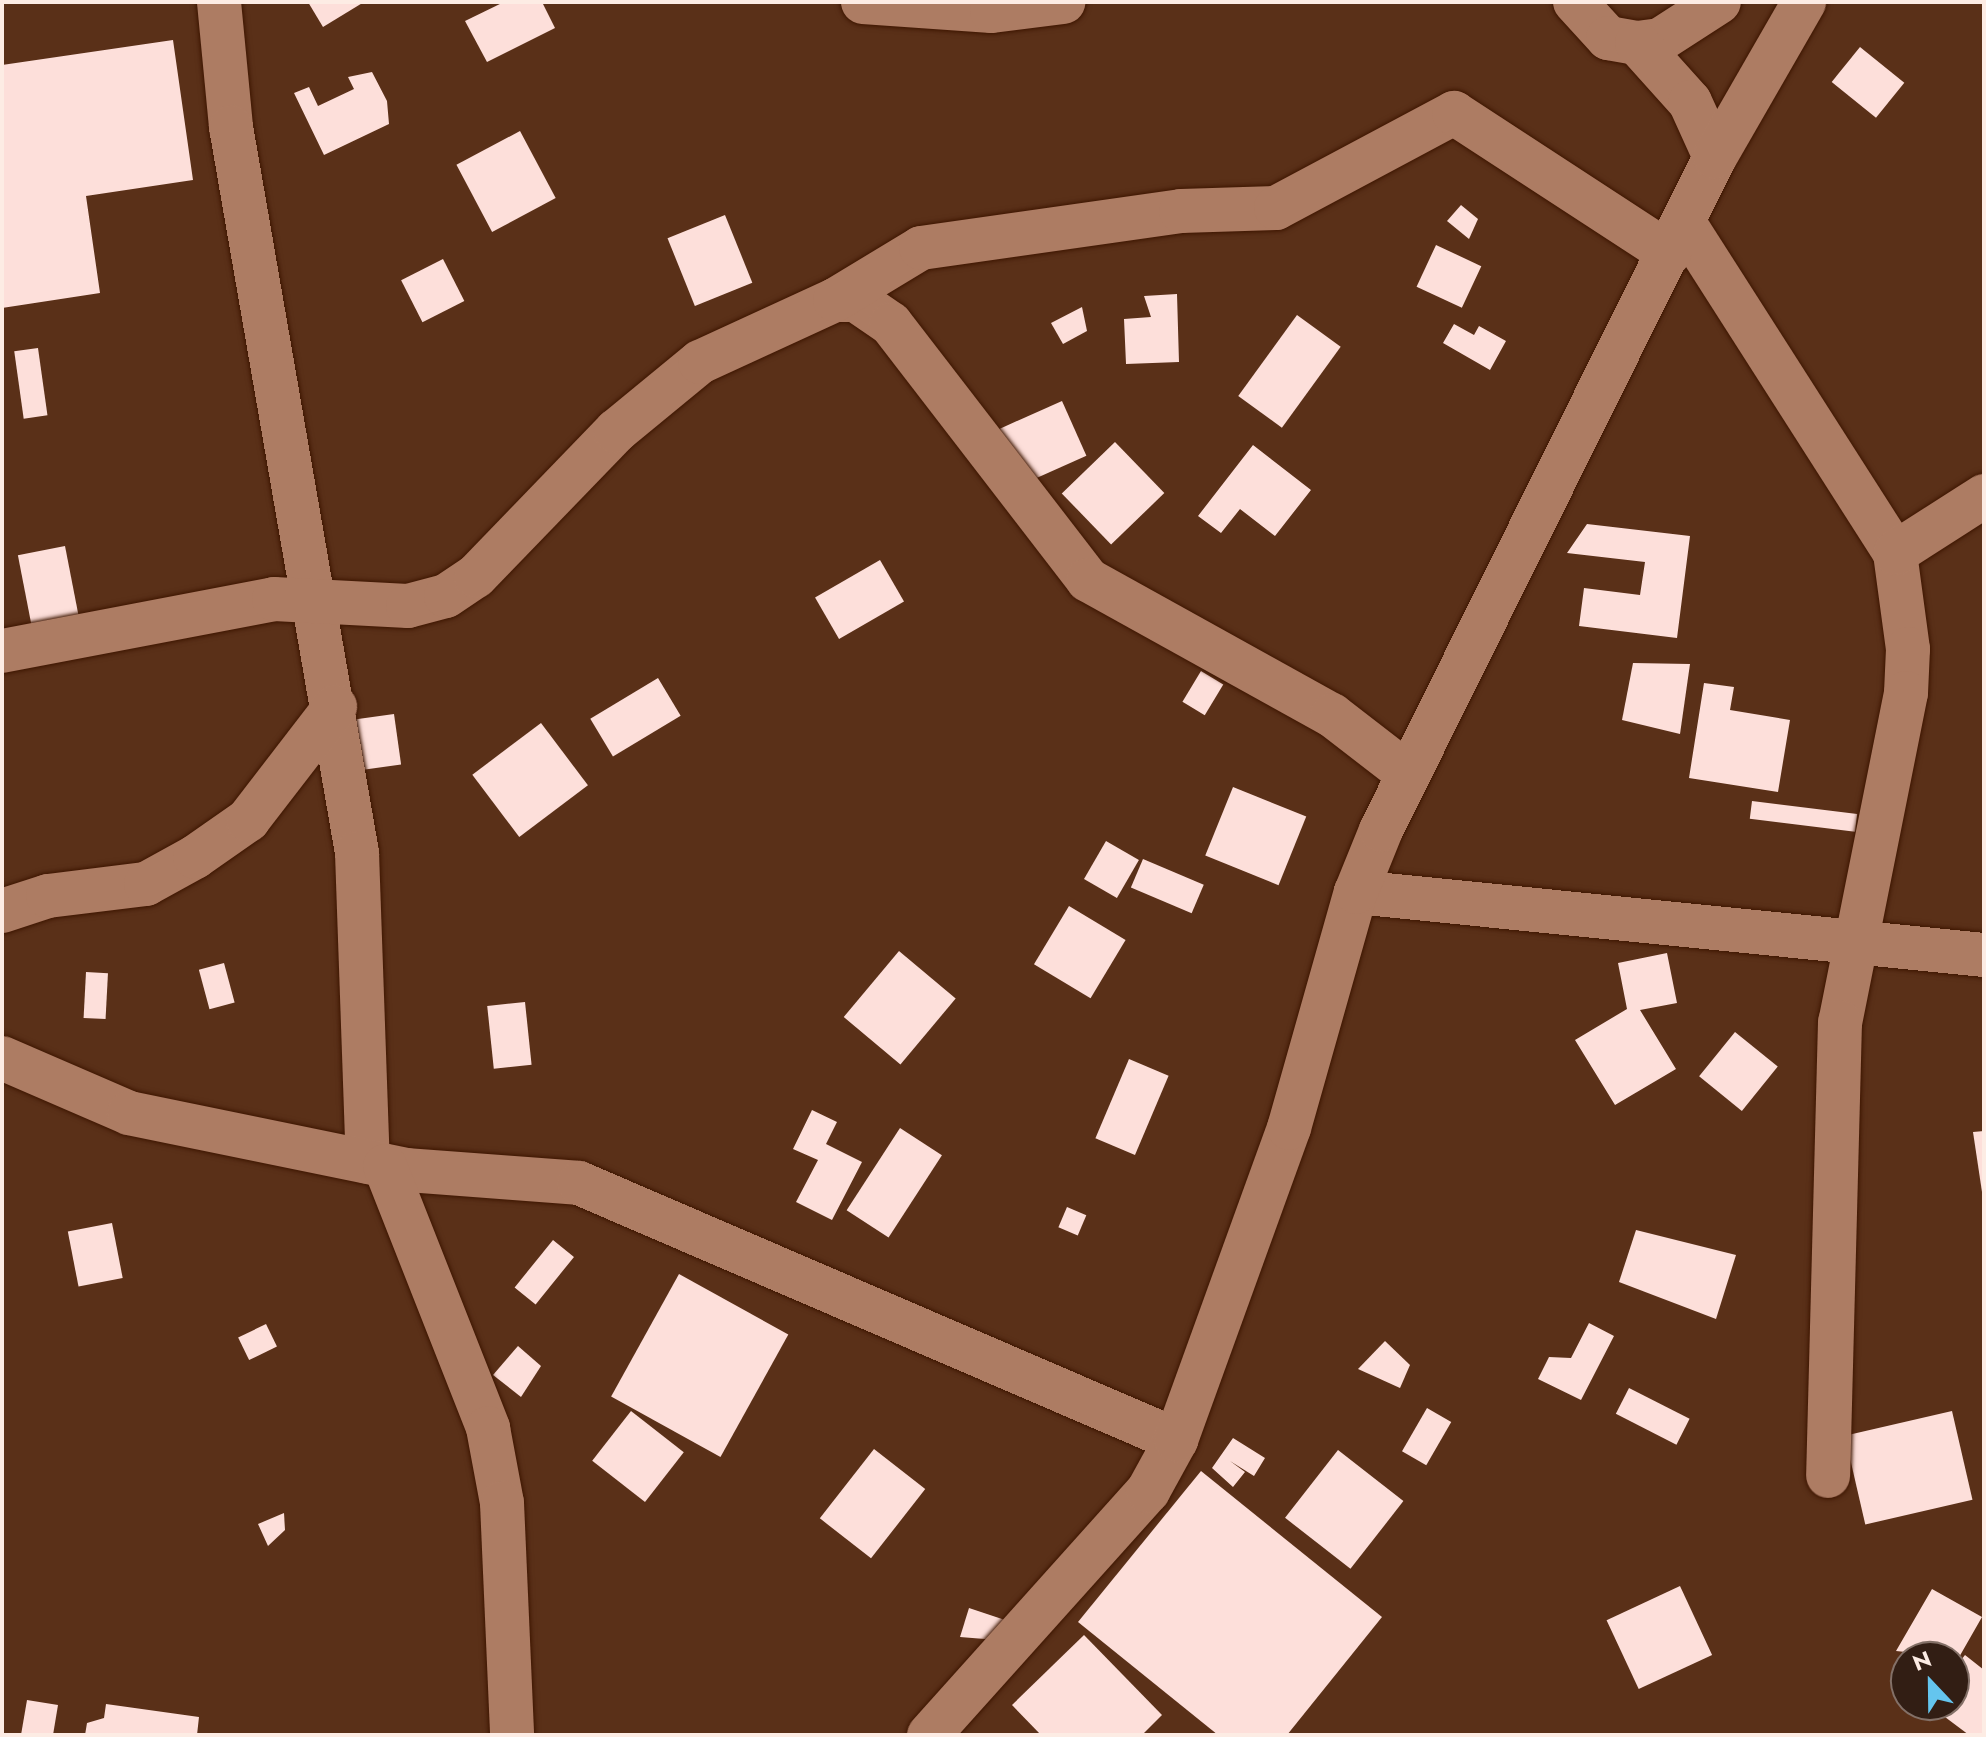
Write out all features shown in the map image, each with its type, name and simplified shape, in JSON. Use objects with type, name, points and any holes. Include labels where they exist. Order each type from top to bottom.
[{"type":"street","points":[[219,2],[231,127],[335,707],[358,869],[376,1164],[488,1428],[502,1503],[512,1735]]},
{"type":"street","points":[[863,2],[992,11],[1063,2]]},
{"type":"street","points":[[1575,2],[1608,38],[1637,43],[1660,40],[1719,2]]},
{"type":"street","points":[[929,1735],[1148,1491],[1176,1440],[1289,1128],[1356,892],[1407,773],[1715,157],[1804,2]]},
{"type":"street","points":[[1637,43],[1690,102],[1715,157]]},
{"type":"street","points":[[2,651],[199,610],[314,601],[408,606],[446,596],[689,370],[835,300],[949,240],[1287,205],[1454,113],[1676,238],[1895,553],[1906,693],[1840,1022],[1828,1476]]},
{"type":"street","points":[[835,300],[856,300],[891,324],[1088,580],[1332,715],[1407,773]]},
{"type":"street","points":[[1895,553],[1984,496]]},
{"type":"street","points":[[2,911],[48,896],[146,884],[195,857],[248,820],[335,707]]},
{"type":"street","points":[[1356,892],[1743,936],[1855,939],[1984,955]]},
{"type":"street","points":[[2,1058],[129,1113],[376,1164],[579,1183],[1176,1440]]},
{"type":"building","points":[[308,2],[364,2],[323,27]]},
{"type":"building","points":[[504,2],[542,2],[555,28],[487,62],[465,21]]},
{"type":"building","points":[[173,40],[193,180],[86,196],[100,293],[2,308],[2,65]]},
{"type":"building","points":[[1860,47],[1904,83],[1876,118],[1832,82]]},
{"type":"building","points":[[372,72],[387,101],[389,124],[324,155],[294,93],[309,87],[318,106],[354,89],[348,77]]},
{"type":"building","points":[[520,131],[556,198],[492,232],[456,165]]},
{"type":"building","points":[[1461,205],[1478,219],[1469,239],[1447,221]]},
{"type":"building","points":[[725,215],[752,283],[695,306],[668,238]]},
{"type":"building","points":[[1436,245],[1481,266],[1462,308],[1417,287]]},
{"type":"building","points":[[443,259],[464,301],[422,322],[401,280]]},
{"type":"building","points":[[1177,294],[1179,362],[1126,364],[1124,319],[1151,317],[1144,296]]},
{"type":"building","points":[[1082,307],[1087,331],[1063,344],[1051,323]]},
{"type":"building","points":[[1297,315],[1341,347],[1282,428],[1238,396]]},
{"type":"building","points":[[1454,324],[1474,335],[1479,326],[1506,341],[1490,370],[1443,343]]},
{"type":"building","points":[[38,348],[47,415],[24,419],[14,351]]},
{"type":"building","points":[[1062,401],[1086,456],[1024,483],[1000,429]]},
{"type":"building","points":[[1115,442],[1164,493],[1111,544],[1062,493]]},
{"type":"building","points":[[1253,445],[1311,490],[1275,536],[1240,509],[1221,533],[1198,516]]},
{"type":"building","points":[[1587,524],[1690,536],[1677,638],[1579,626],[1584,588],[1640,595],[1645,562],[1567,553]]},
{"type":"building","points":[[65,546],[80,621],[32,630],[18,555]]},
{"type":"building","points":[[880,560],[904,602],[839,639],[815,598]]},
{"type":"building","points":[[1633,663],[1690,664],[1680,734],[1622,720]]},
{"type":"building","points":[[1201,671],[1223,684],[1205,715],[1182,702]]},
{"type":"building","points":[[658,678],[681,716],[613,756],[590,719]]},
{"type":"building","points":[[1704,683],[1734,687],[1730,710],[1790,720],[1778,792],[1689,778]]},
{"type":"building","points":[[394,714],[401,765],[353,771],[345,721]]},
{"type":"building","points":[[541,723],[588,785],[519,837],[472,775]]},
{"type":"building","points":[[1233,787],[1306,817],[1279,885],[1205,856]]},
{"type":"building","points":[[1752,801],[1857,814],[1855,832],[1750,819]]},
{"type":"building","points":[[1106,841],[1139,860],[1117,898],[1084,879]]},
{"type":"building","points":[[1143,859],[1204,885],[1192,913],[1131,888]]},
{"type":"building","points":[[1069,906],[1126,940],[1091,998],[1034,964]]},
{"type":"building","points":[[899,951],[956,999],[900,1064],[844,1017]]},
{"type":"building","points":[[1667,953],[1677,1003],[1640,1010],[1676,1069],[1615,1105],[1575,1040],[1627,1009],[1618,963]]},
{"type":"building","points":[[224,963],[235,1003],[209,1009],[199,970]]},
{"type":"building","points":[[86,972],[108,973],[106,1019],[84,1018]]},
{"type":"building","points":[[525,1002],[532,1065],[494,1069],[487,1006]]},
{"type":"building","points":[[1735,1032],[1778,1067],[1742,1111],[1699,1076]]},
{"type":"building","points":[[1129,1059],[1169,1076],[1135,1155],[1095,1138]]},
{"type":"building","points":[[812,1110],[837,1122],[826,1144],[862,1162],[832,1220],[796,1202],[818,1160],[793,1149]]},
{"type":"building","points":[[900,1128],[942,1155],[889,1237],[847,1210]]},
{"type":"building","points":[[1984,1131],[1984,1192],[1982,1192],[1973,1132]]},
{"type":"building","points":[[1067,1207],[1086,1215],[1078,1235],[1058,1227]]},
{"type":"building","points":[[112,1223],[123,1278],[79,1287],[68,1232]]},
{"type":"building","points":[[1636,1230],[1736,1255],[1716,1319],[1619,1282]]},
{"type":"building","points":[[553,1240],[574,1257],[536,1304],[515,1287]]},
{"type":"building","points":[[679,1274],[788,1335],[720,1457],[611,1396]]},
{"type":"building","points":[[1589,1323],[1614,1336],[1581,1400],[1538,1379],[1549,1357],[1571,1358]]},
{"type":"building","points":[[266,1324],[277,1346],[249,1360],[238,1338]]},
{"type":"building","points":[[1385,1341],[1410,1365],[1400,1388],[1358,1369]]},
{"type":"building","points":[[518,1346],[541,1366],[521,1397],[493,1375]]},
{"type":"building","points":[[1629,1388],[1690,1419],[1676,1445],[1616,1414]]},
{"type":"building","points":[[1427,1408],[1451,1422],[1426,1465],[1402,1451]]},
{"type":"building","points":[[631,1411],[684,1452],[645,1502],[592,1461]]},
{"type":"building","points":[[1952,1411],[1972,1500],[1865,1524],[1845,1436]]},
{"type":"building","points":[[1233,1438],[1265,1458],[1254,1476],[1230,1461],[1245,1472],[1233,1487],[1212,1468]]},
{"type":"building","points":[[874,1449],[925,1489],[871,1558],[820,1518]]},
{"type":"building","points":[[1338,1450],[1403,1501],[1350,1569],[1285,1518]]},
{"type":"building","points":[[1201,1471],[1382,1617],[1287,1735],[1218,1735],[1078,1622]]},
{"type":"building","points":[[284,1513],[285,1530],[268,1546],[258,1524]]},
{"type":"building","points":[[1680,1586],[1712,1655],[1639,1689],[1607,1620]]},
{"type":"building","points":[[1932,1589],[1982,1617],[1968,1641],[1902,1641]]},
{"type":"building","points":[[969,1608],[1014,1623],[997,1640],[960,1637]]},
{"type":"building","points":[[1084,1635],[1162,1715],[1142,1735],[1041,1735],[1012,1705]]},
{"type":"building","points":[[1970,1659],[1984,1670],[1984,1735],[1969,1735],[1950,1721],[1970,1721]]},
{"type":"building","points":[[27,1700],[58,1705],[53,1735],[21,1735]]},
{"type":"building","points":[[106,1704],[199,1717],[197,1735],[85,1735],[87,1723],[104,1718]]}]
